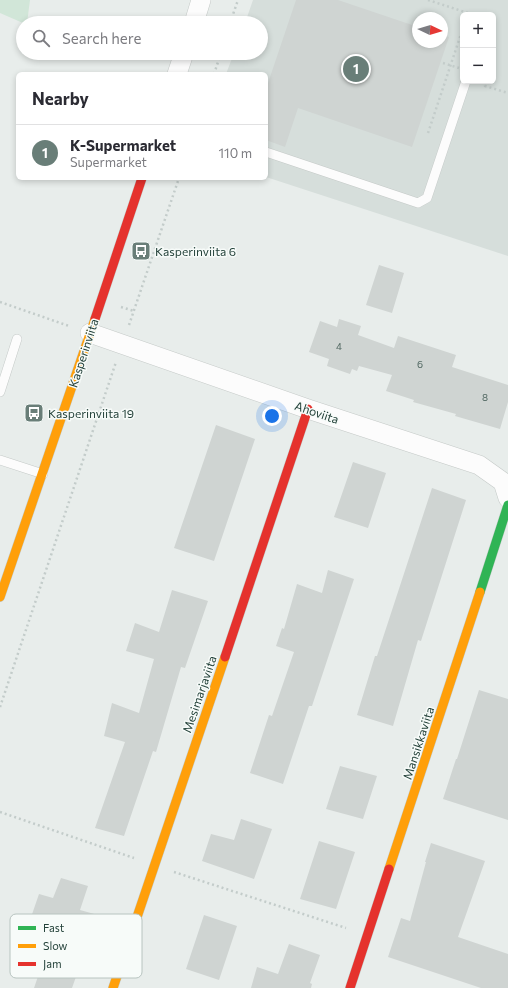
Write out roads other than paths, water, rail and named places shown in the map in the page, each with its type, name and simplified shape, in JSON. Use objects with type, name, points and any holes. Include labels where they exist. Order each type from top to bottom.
[{"type":"street","points":[[196,16],[201,0]]},
{"type":"street","points":[[178,72],[182,60]]},
{"type":"street","name":"Kasperinviita","points":[[0,596],[43,474],[81,330],[141,180]]},
{"type":"street","name":"Ahoviita","points":[[81,330],[308,409],[479,465],[503,482],[508,498]]},
{"type":"street","name":"Mesimarjaviita","points":[[138,914],[308,409]]},
{"type":"street","name":"Mansikkaviita","points":[[350,988],[508,505]]},
{"type":"street","name":"Mesimarjaviita","points":[[113,988],[116,978]]},
{"type":"lane","points":[[268,153],[418,203],[427,198],[465,84]]},
{"type":"lane","points":[[0,392],[17,339]]},
{"type":"lane","points":[[0,460],[43,474]]},
{"type":"place","name":"K-Supermarket","points":[[356,69]]},
{"type":"place","name":"Kasperinviita 6","points":[[141,251]]},
{"type":"place","name":"Kasperinviita 19","points":[[34,413]]}]
